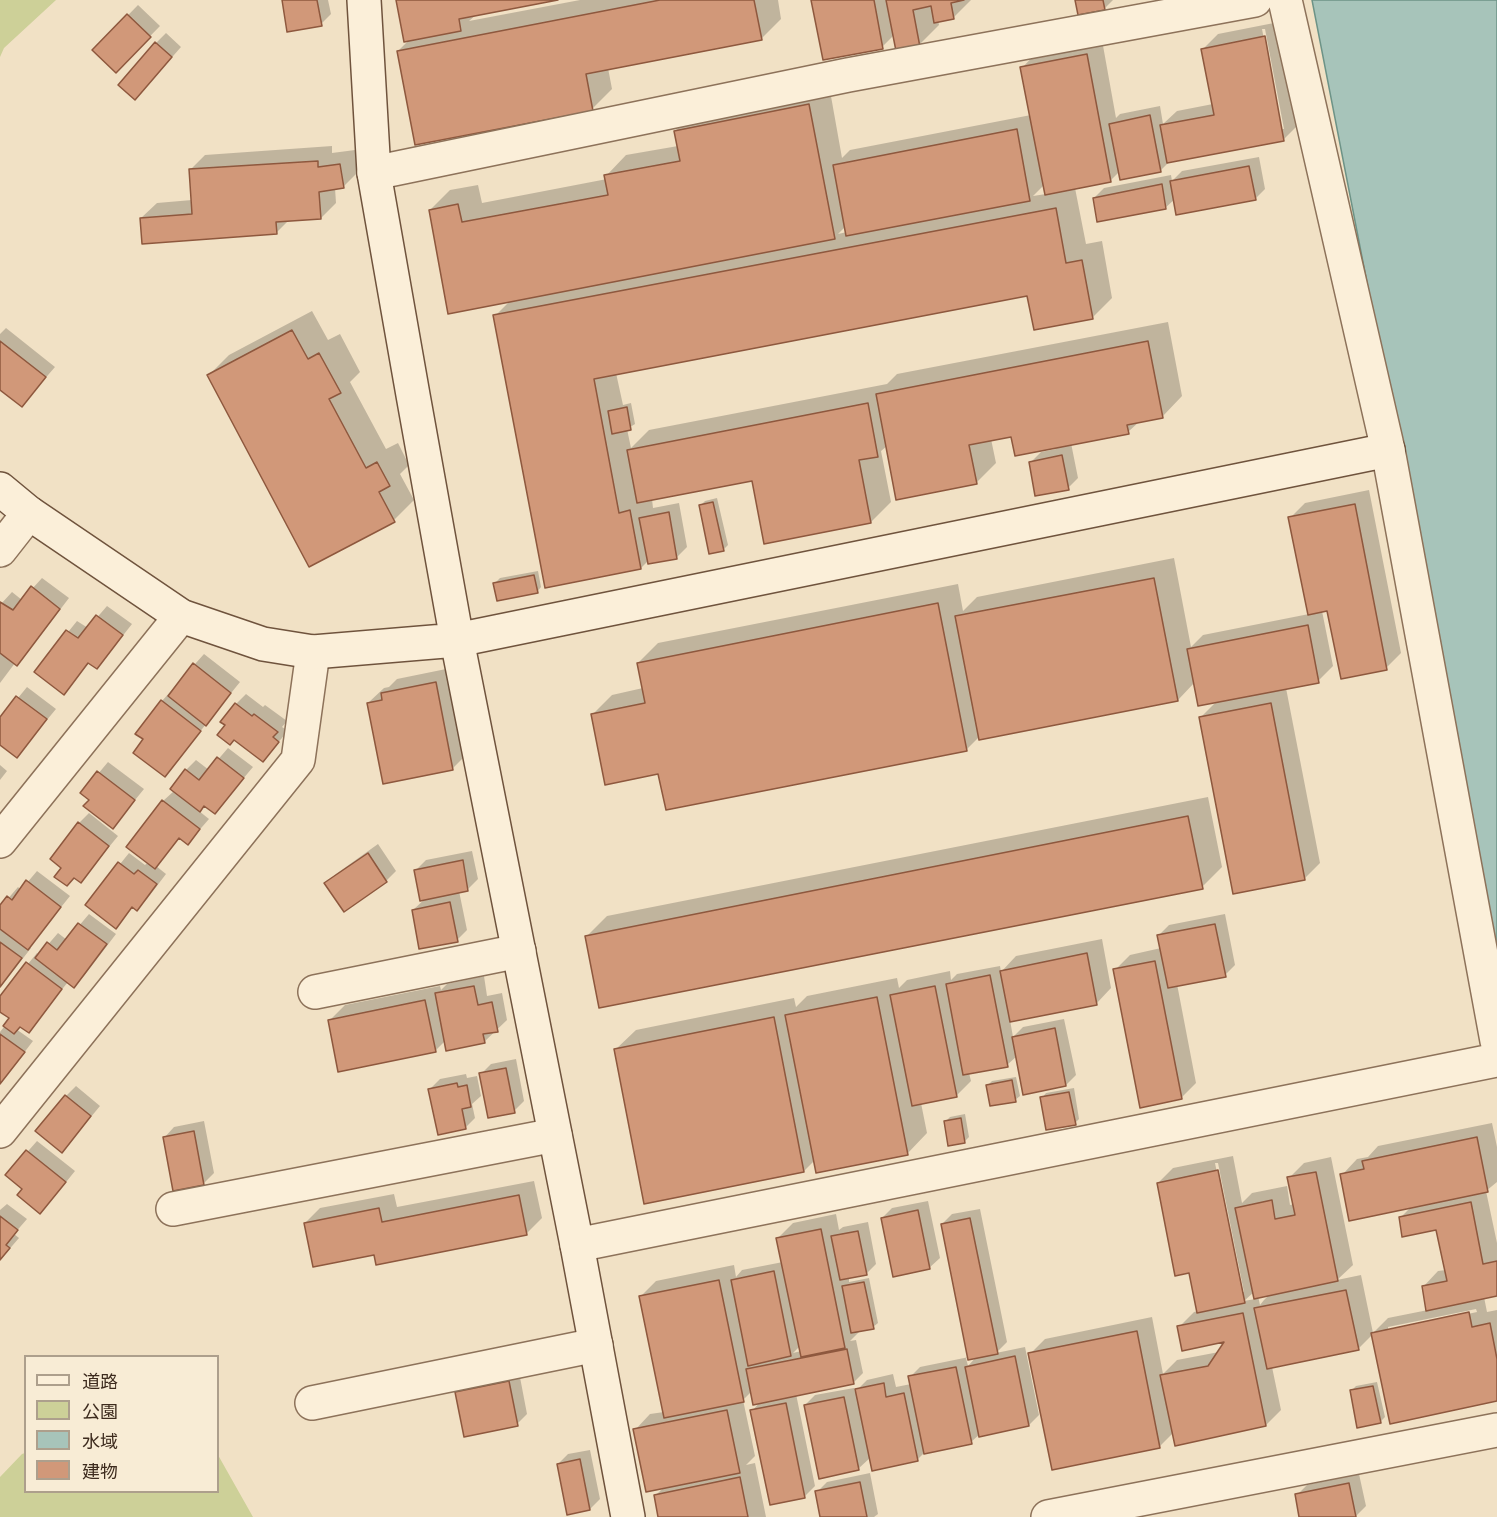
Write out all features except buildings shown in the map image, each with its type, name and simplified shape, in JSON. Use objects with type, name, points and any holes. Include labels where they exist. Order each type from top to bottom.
[{"type":"street","points":[[364,0],[374,173],[457,640],[577,1245],[628,1517]]},
{"type":"street","points":[[374,173],[848,75],[1255,0]]},
{"type":"street","points":[[1286,0],[1388,450],[1497,1041]]},
{"type":"street","points":[[0,489],[29,513],[181,616],[263,644],[313,652],[457,640],[1388,450]]},
{"type":"street","points":[[0,550],[29,513]]},
{"type":"street","points":[[0,841],[181,616]]},
{"type":"street","points":[[0,1131],[298,760],[313,652]]},
{"type":"street","points":[[315,992],[519,951]]},
{"type":"street","points":[[577,1245],[1497,1060]]},
{"type":"street","points":[[173,1209],[555,1135]]},
{"type":"street","points":[[312,1403],[596,1345]]},
{"type":"street","points":[[1048,1517],[1497,1430]]},
{"type":"green space","points":[[0,0],[56,0],[4,48],[0,57]]},
{"type":"green space","points":[[24,1453],[24,1493],[219,1493],[219,1457],[253,1517],[0,1517],[0,1477]]},
{"type":"water","points":[[1312,0],[1497,0],[1497,951]]}]
